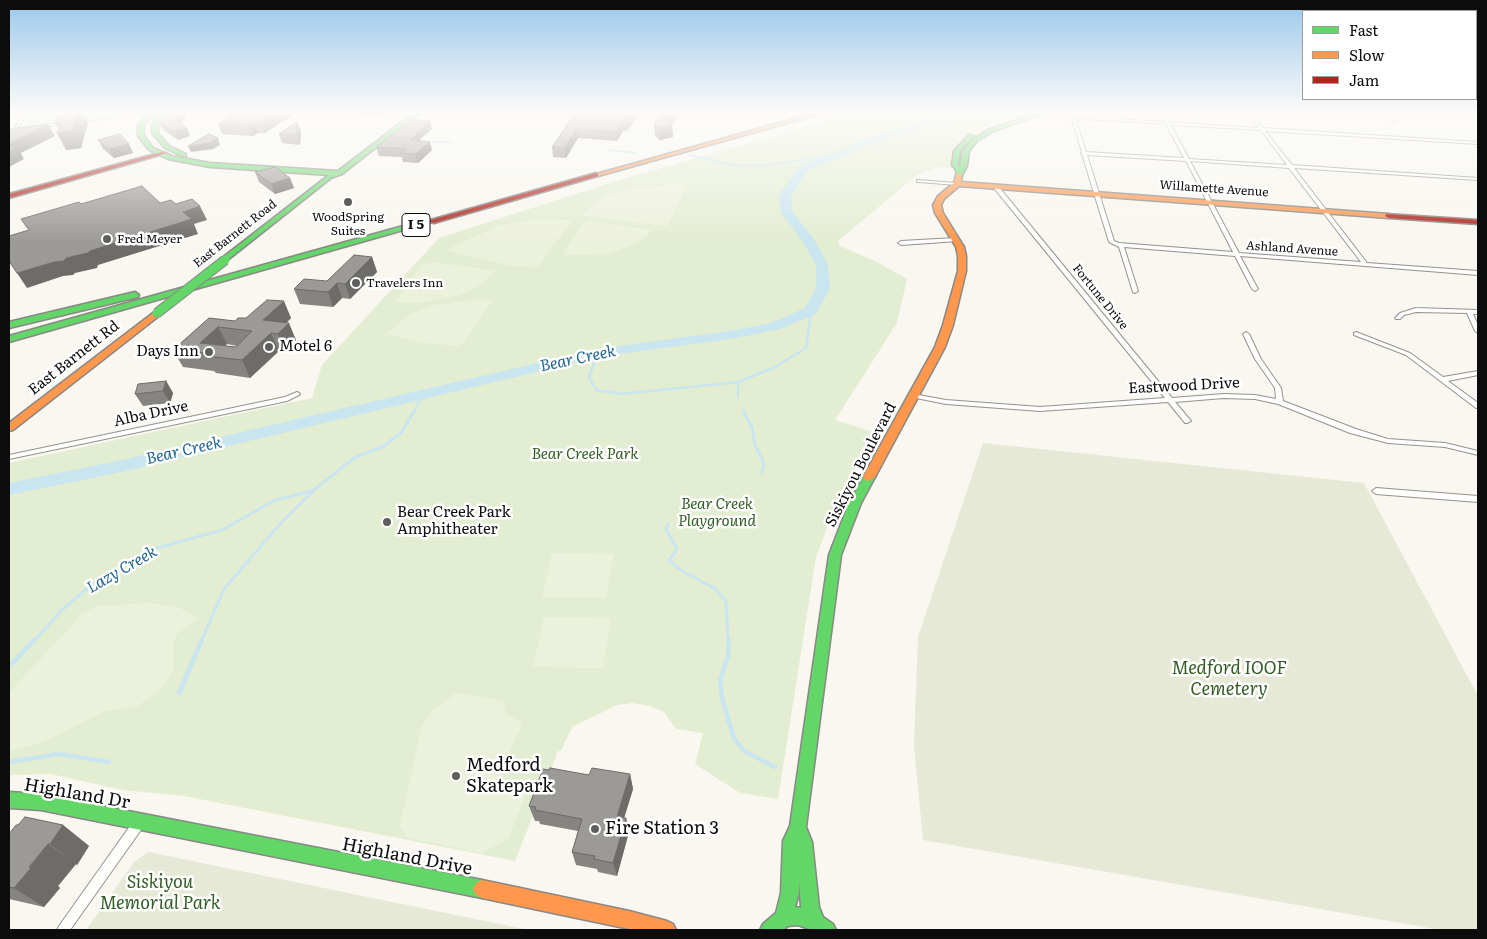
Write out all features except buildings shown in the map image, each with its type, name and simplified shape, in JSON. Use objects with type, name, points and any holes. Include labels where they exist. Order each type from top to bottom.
[{"type":"main road","points":[[9,194],[147,156]]},
{"type":"main road","points":[[172,156],[181,161],[210,166],[336,172]]},
{"type":"main road","name":"East Barnett Road","points":[[157,312],[355,156]]},
{"type":"main road","name":"East Barnett Road","points":[[336,172],[358,156]]},
{"type":"main road","name":"I 5","points":[[9,333],[652,156]]},
{"type":"main road","name":"I 5","points":[[9,339],[666,156]]},
{"type":"main road","points":[[955,156],[955,165],[960,170]]},
{"type":"main road","points":[[941,198],[957,184],[960,170],[964,166],[965,156]]},
{"type":"main road","name":"Willamette Avenue","points":[[957,184],[1478,222]]},
{"type":"main road","points":[[941,198],[962,190],[993,187]]},
{"type":"main road","name":"Siskiyou Boulevard","points":[[784,918],[790,893],[791,841],[798,827],[835,554],[855,503],[940,347],[951,314],[963,263],[960,247],[937,210],[937,205],[941,198]]},
{"type":"main road","points":[[9,326],[223,274]]},
{"type":"main road","points":[[9,345],[212,282]]},
{"type":"main road","name":"East Barnett Rd","points":[[9,428],[157,312]]},
{"type":"main road","name":"Highland Dr","points":[[9,800],[41,802],[139,823]]},
{"type":"main road","name":"Highland Drive","points":[[139,823],[586,910],[667,930]]},
{"type":"main road","name":"Siskiyou Boulevard","points":[[798,827],[804,842],[810,907],[816,921]]},
{"type":"main road","points":[[769,930],[784,918],[798,916],[816,921],[827,930]]},
{"type":"street","points":[[1084,156],[1112,242],[1121,246],[1135,291]]},
{"type":"street","points":[[1125,156],[1478,179]]},
{"type":"street","points":[[1185,156],[1255,289]]},
{"type":"street","points":[[1284,156],[1365,264]]},
{"type":"street","name":"Willamette Avenue","points":[[919,181],[957,184]]},
{"type":"street","name":"Fortune Drive","points":[[993,187],[1187,421]]},
{"type":"street","points":[[901,243],[956,240]]},
{"type":"street","name":"Ashland Avenue","points":[[1121,246],[1478,273]]},
{"type":"street","points":[[1398,318],[1402,314],[1416,310],[1478,312]]},
{"type":"street","points":[[1468,311],[1478,330]]},
{"type":"street","points":[[1246,334],[1258,359],[1278,388],[1280,402]]},
{"type":"street","points":[[1356,334],[1408,354],[1478,406]]},
{"type":"street","points":[[1444,379],[1478,373]]},
{"type":"street","name":"Alba Drive","points":[[9,456],[287,399],[297,394]]},
{"type":"street","name":"Eastwood Drive","points":[[913,396],[946,402],[1040,409],[1234,396],[1255,397],[1280,402],[1371,437],[1401,443],[1452,446],[1478,453]]},
{"type":"street","points":[[1376,491],[1478,500]]},
{"type":"street","points":[[63,930],[139,823]]},
{"type":"green space","name":"Bear Creek Park","points":[[704,156],[953,156],[953,168],[939,167],[917,175],[838,241],[840,246],[877,262],[907,279],[897,323],[835,420],[877,433],[835,507],[816,557],[778,799],[740,793],[695,764],[703,733],[676,729],[664,712],[650,706],[632,703],[617,705],[572,727],[561,751],[558,751],[515,861],[184,796],[123,790],[51,774],[9,775],[9,463],[312,398],[322,365],[439,238],[619,180]]},
{"type":"green space","points":[[678,184],[687,185],[668,226],[583,216],[592,205],[606,196],[623,190]]},
{"type":"green space","points":[[533,219],[572,220],[539,266],[534,268],[507,265],[447,251],[459,243],[497,227]]},
{"type":"green space","points":[[591,221],[651,230],[643,239],[608,254],[563,255],[573,236],[584,223]]},
{"type":"green space","points":[[433,262],[497,271],[477,287],[460,295],[418,303],[395,302],[421,265]]},
{"type":"green space","points":[[479,299],[493,300],[464,343],[458,346],[424,343],[386,334],[409,315],[433,305]]},
{"type":"green space","name":"Medford IOOF Cemetery","points":[[983,443],[1364,483],[1478,696],[1478,930],[1441,930],[923,840],[914,745],[918,637]]},
{"type":"green space","points":[[552,553],[614,554],[606,598],[542,597]]},
{"type":"green space","points":[[151,603],[178,607],[199,619],[176,635],[173,644],[174,664],[171,674],[158,692],[136,707],[105,711],[46,741],[9,752],[9,693],[83,613],[96,606]]},
{"type":"green space","points":[[544,617],[611,618],[603,668],[533,667]]},
{"type":"green space","name":"Medford Skatepark","points":[[456,693],[504,701],[506,714],[522,723],[501,772],[506,783],[523,788],[525,797],[508,839],[481,853],[408,838],[400,827],[421,727],[433,710]]},
{"type":"green space","name":"Siskiyou Memorial Park","points":[[148,852],[529,930],[86,930],[134,862]]},
{"type":"waterway","points":[[693,156],[736,166],[768,165],[832,156]]},
{"type":"waterway","name":"Bear Creek","points":[[9,489],[117,467],[598,353],[736,334],[775,326],[811,311],[823,288],[822,265],[809,241],[786,211],[785,196],[794,180],[804,168],[834,156]]},
{"type":"waterway","points":[[738,382],[775,367],[806,348],[811,311]]},
{"type":"waterway","points":[[598,353],[589,377],[596,390],[621,394],[738,382]]},
{"type":"waterway","points":[[738,382],[738,397]]},
{"type":"waterway","points":[[412,415],[423,395]]},
{"type":"waterway","points":[[743,410],[746,415]]},
{"type":"waterway","points":[[314,490],[354,458],[384,446],[402,432],[412,414]]},
{"type":"waterway","points":[[745,414],[752,427],[755,445],[764,464],[762,473]]},
{"type":"waterway","name":"Lazy Creek","points":[[33,642],[63,609],[91,585],[157,548],[222,530],[273,501],[314,490]]},
{"type":"waterway","points":[[201,642],[224,589],[281,523],[314,490]]},
{"type":"waterway","points":[[668,524],[666,530],[676,547],[676,551],[669,560],[679,569],[714,588],[726,601],[728,642]]},
{"type":"waterway","name":"Lazy Creek","points":[[9,667],[34,640]]},
{"type":"waterway","points":[[179,693],[202,640]]},
{"type":"waterway","points":[[729,640],[728,656],[720,680],[722,698],[734,738],[744,751],[775,767]]},
{"type":"waterway","points":[[9,762],[59,754],[109,762]]},
{"type":"traffic: fast","points":[[165,156],[210,165],[338,173]]},
{"type":"traffic: fast","points":[[225,260],[329,177],[340,173],[362,156]]},
{"type":"traffic: fast","points":[[956,156],[955,165],[960,170]]},
{"type":"traffic: fast","points":[[959,175],[960,170],[964,166],[965,156]]},
{"type":"traffic: fast","points":[[9,339],[431,221]]},
{"type":"traffic: fast","points":[[157,313],[225,260]]},
{"type":"traffic: fast","points":[[9,325],[135,295]]},
{"type":"traffic: fast","points":[[784,918],[790,893],[791,841],[798,827],[835,555],[855,503],[869,477]]},
{"type":"traffic: fast","points":[[9,800],[41,802],[482,889]]},
{"type":"traffic: fast","points":[[798,827],[804,842],[810,907],[816,921]]},
{"type":"traffic: fast","points":[[769,930],[784,918],[798,916],[811,919],[827,930]]},
{"type":"traffic: slow","points":[[596,175],[665,156]]},
{"type":"traffic: slow","points":[[869,477],[940,347],[948,325],[962,271],[962,256],[960,247],[939,213],[937,205],[941,198],[957,184],[959,175]]},
{"type":"traffic: slow","points":[[957,184],[1389,216]]},
{"type":"traffic: slow","points":[[9,428],[157,313]]},
{"type":"traffic: slow","points":[[482,889],[629,920],[667,930]]},
{"type":"traffic: jam","points":[[9,196],[154,156]]},
{"type":"traffic: jam","points":[[431,221],[596,175]]},
{"type":"traffic: jam","points":[[1389,216],[1478,222]]},
{"type":"place","name":"WoodSpring Suites","points":[[348,202]]},
{"type":"place","name":"Fred Meyer","points":[[107,239]]},
{"type":"place","name":"Travelers Inn","points":[[356,283]]},
{"type":"place","name":"Motel 6","points":[[269,347]]},
{"type":"place","name":"Days Inn","points":[[209,352]]},
{"type":"place","name":"Bear Creek Park Amphitheater","points":[[387,522]]},
{"type":"place","name":"Medford Skatepark","points":[[456,776]]},
{"type":"place","name":"Fire Station 3","points":[[595,829]]},
{"type":"park label","name":"Bear Creek Playground","points":[[717,514]]}]
